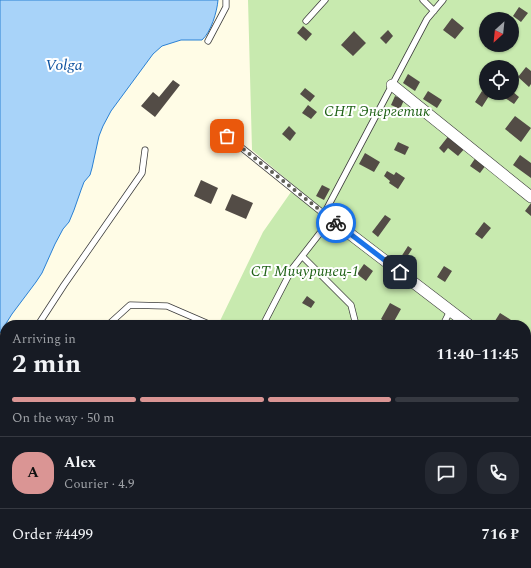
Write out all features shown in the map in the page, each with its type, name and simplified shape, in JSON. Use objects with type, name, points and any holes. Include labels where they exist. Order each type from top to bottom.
[{"type":"street","points":[[392,85],[531,197]]},
{"type":"street","points":[[324,214],[462,320]]},
{"type":"lane","points":[[208,41],[226,7],[226,0]]},
{"type":"lane","points":[[306,21],[325,0]]},
{"type":"lane","points":[[423,0],[434,10]]},
{"type":"lane","points":[[227,136],[324,214],[427,19],[444,0]]},
{"type":"lane","points":[[41,320],[142,173],[144,150]]},
{"type":"lane","points":[[266,320],[292,269],[320,233],[337,224]]},
{"type":"lane","points":[[302,256],[351,304],[355,320]]},
{"type":"lane","points":[[114,320],[130,305],[167,306],[199,320]]},
{"type":"lane","points":[[446,320],[450,311]]},
{"type":"green space","name":"СНТ Энергетик","points":[[248,0],[531,0],[531,320],[466,320],[317,205],[252,150]]},
{"type":"green space","name":"СТ Мичуринец-1","points":[[291,192],[459,320],[220,320],[263,232]]},
{"type":"water","name":"Volga","points":[[0,0],[218,0],[213,22],[202,40],[181,40],[162,46],[153,54],[111,111],[99,136],[90,175],[84,182],[69,222],[63,229],[55,244],[42,273],[8,320],[0,320]]},
{"type":"building","points":[[519,7],[528,13],[521,22],[519,20],[519,12],[516,12]]},
{"type":"building","points":[[452,18],[464,28],[455,39],[443,30]]},
{"type":"building","points":[[303,26],[312,34],[306,41],[297,33]]},
{"type":"building","points":[[388,30],[393,36],[386,44],[380,38]]},
{"type":"building","points":[[354,31],[366,43],[353,56],[341,45]]},
{"type":"building","points":[[526,67],[531,71],[531,84],[529,87],[519,78]]},
{"type":"building","points":[[408,74],[420,82],[415,91],[403,83]]},
{"type":"building","points":[[173,80],[180,85],[155,117],[141,106],[153,92],[159,97]]},
{"type":"building","points":[[305,88],[315,96],[310,102],[300,94]]},
{"type":"building","points":[[428,91],[442,100],[437,108],[423,99]]},
{"type":"building","points":[[395,96],[404,100],[400,109],[391,105]]},
{"type":"building","points":[[479,96],[479,100],[486,100],[482,107],[475,102]]},
{"type":"building","points":[[508,100],[517,100],[514,104]]},
{"type":"building","points":[[308,105],[317,112],[311,119],[302,113]]},
{"type":"building","points":[[515,116],[531,128],[521,142],[505,129]]},
{"type":"building","points":[[219,120],[227,127],[220,134],[213,127]]},
{"type":"building","points":[[289,126],[296,133],[290,141],[282,134]]},
{"type":"building","points":[[450,134],[466,147],[458,156],[448,148],[444,153],[439,148]]},
{"type":"building","points":[[398,142],[409,147],[405,155],[394,150]]},
{"type":"building","points":[[365,153],[380,162],[374,172],[359,164]]},
{"type":"building","points":[[520,155],[531,163],[531,178],[513,165]]},
{"type":"building","points":[[476,157],[486,165],[480,173],[470,166]]},
{"type":"building","points":[[387,171],[394,175],[396,172],[405,178],[398,189],[389,183],[390,181],[384,176]]},
{"type":"building","points":[[201,180],[218,188],[211,204],[194,196]]},
{"type":"building","points":[[322,185],[330,189],[324,200],[316,196]]},
{"type":"building","points":[[232,194],[253,203],[246,219],[225,210]]},
{"type":"building","points":[[531,203],[531,216],[525,211]]},
{"type":"building","points":[[385,215],[391,219],[378,237],[372,232]]},
{"type":"building","points":[[484,222],[491,228],[482,239],[475,234]]},
{"type":"building","points":[[408,246],[412,249],[405,260],[401,257]]},
{"type":"building","points":[[364,264],[373,271],[366,281],[357,274]]},
{"type":"building","points":[[444,266],[452,271],[445,282],[437,277]]},
{"type":"building","points":[[307,296],[315,302],[311,308],[302,303]]},
{"type":"building","points":[[390,303],[401,309],[395,320],[381,319]]},
{"type":"building","points":[[500,313],[511,320],[496,320]]},
{"type":"way so far","points":[[227,136],[336,223]]},
{"type":"route","points":[[336,223],[400,272]]}]
